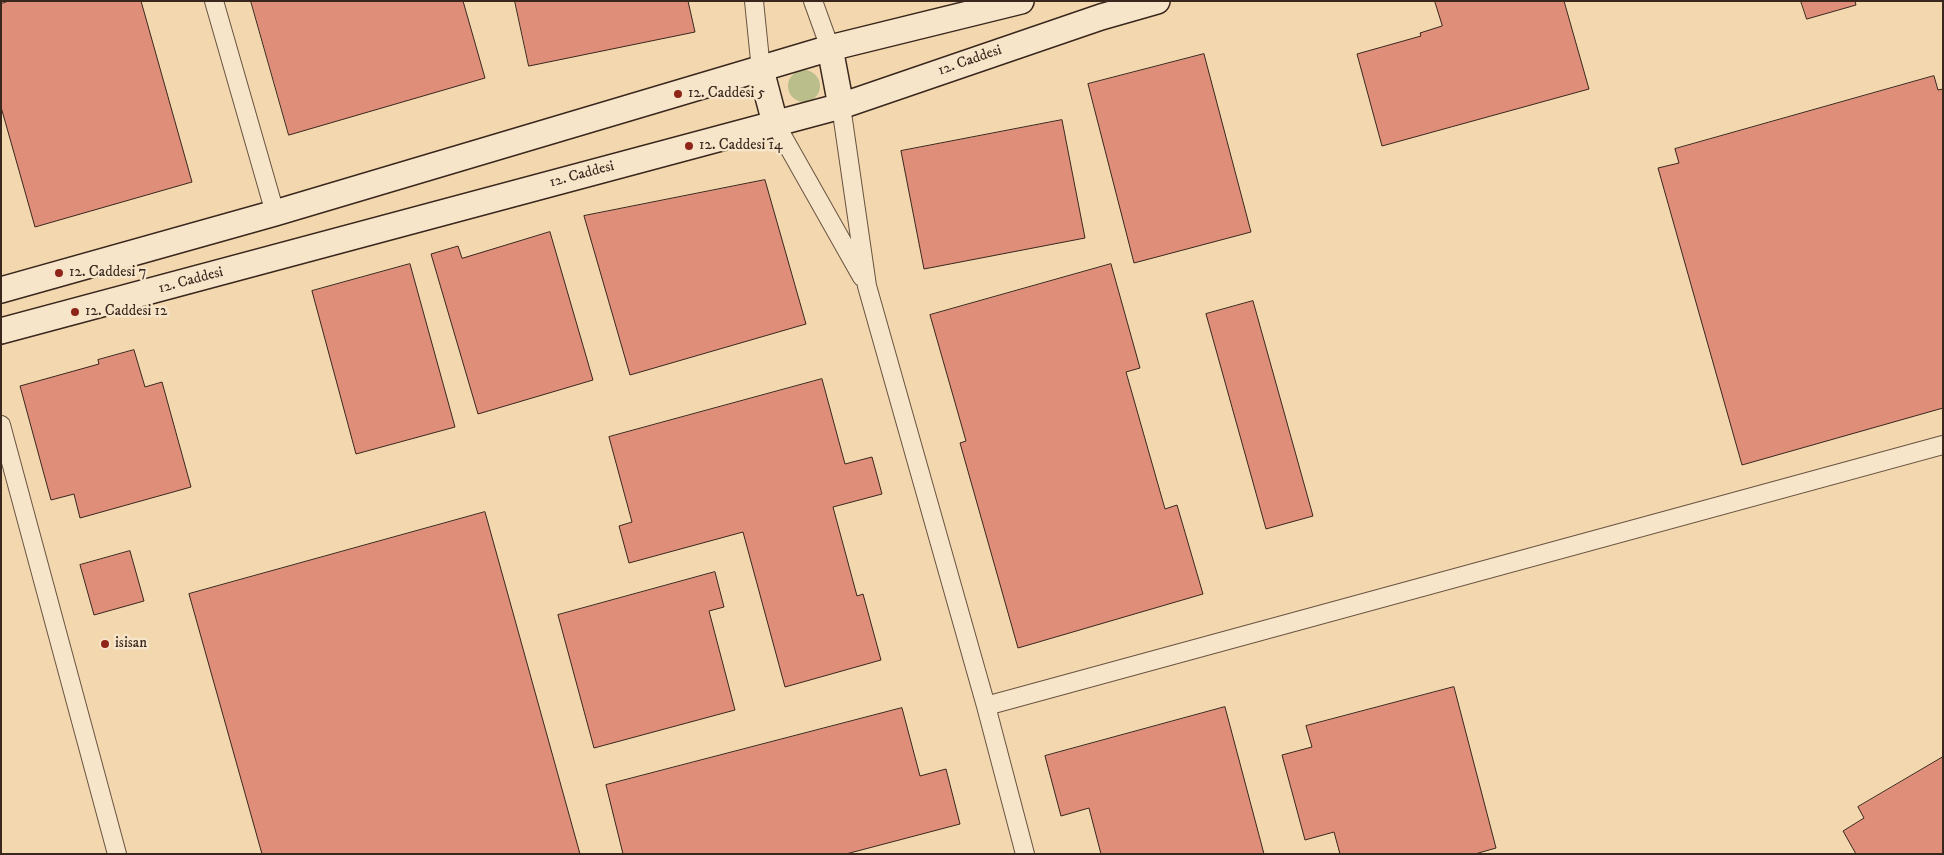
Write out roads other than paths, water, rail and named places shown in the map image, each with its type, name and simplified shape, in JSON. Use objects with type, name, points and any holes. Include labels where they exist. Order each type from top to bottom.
[{"type":"street","points":[[214,1],[275,213]]},
{"type":"street","points":[[754,1],[761,70],[775,123],[867,286]]},
{"type":"street","points":[[813,1],[830,48],[867,286],[986,706],[1025,854]]},
{"type":"street","points":[[1,290],[275,213],[830,48],[1020,1]]},
{"type":"street","name":"12. Caddesi","points":[[1,331],[840,106],[1100,17],[1157,1]]},
{"type":"street","points":[[1,425],[117,854]]},
{"type":"street","points":[[986,706],[1943,445]]},
{"type":"place","name":"12. Caddesi 5","points":[[678,94]]},
{"type":"place","name":"12. Caddesi 14","points":[[689,146]]},
{"type":"place","name":"12. Caddesi 7","points":[[59,273]]},
{"type":"place","name":"12. Caddesi 12","points":[[75,312]]},
{"type":"place","name":"isisan","points":[[105,644]]}]
